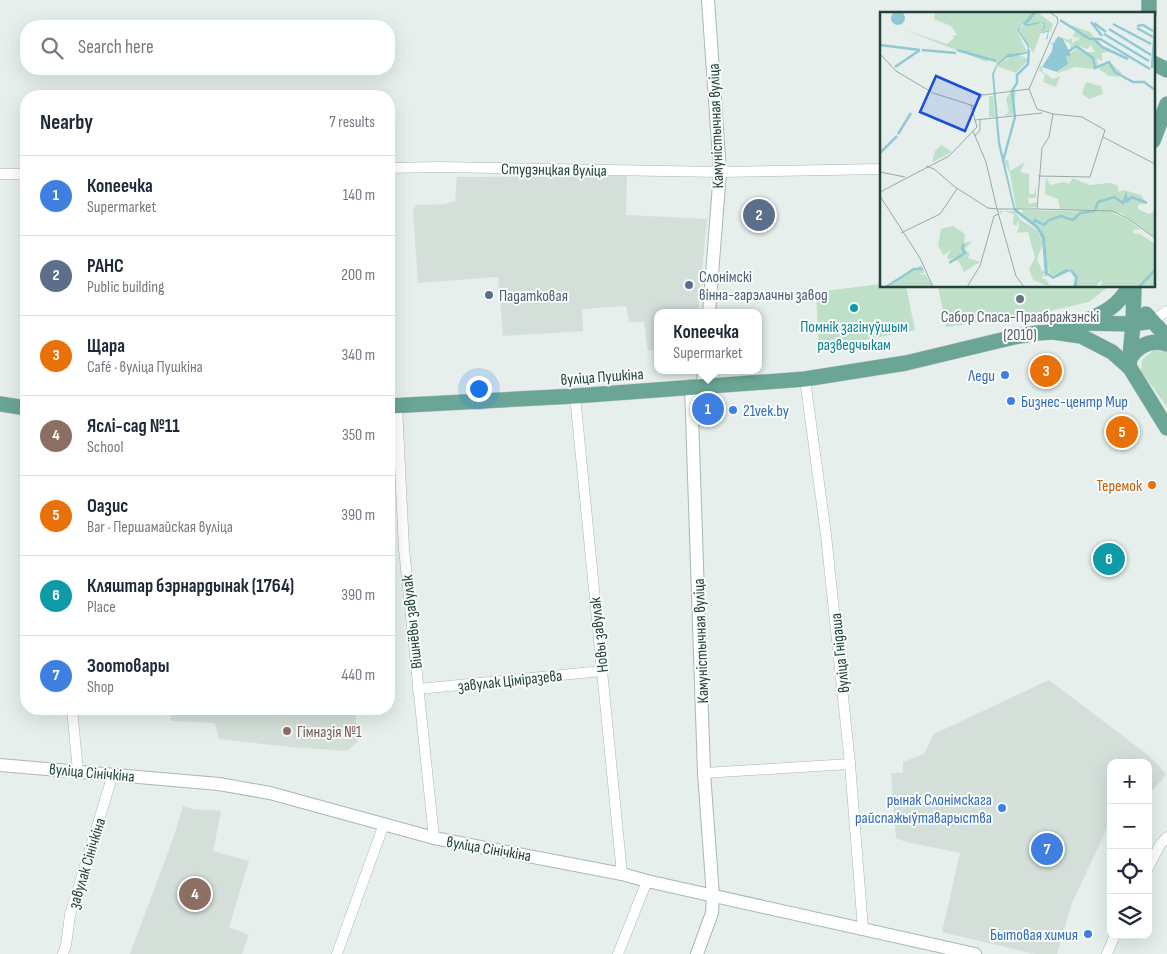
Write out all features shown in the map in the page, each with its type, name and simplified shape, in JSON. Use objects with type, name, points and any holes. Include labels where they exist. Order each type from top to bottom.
[{"type":"main road","points":[[1154,64],[1167,70]]},
{"type":"main road","points":[[1154,138],[1167,104]]},
{"type":"main road","points":[[1133,291],[1152,321],[1167,337]]},
{"type":"main road","points":[[1129,362],[1133,324],[1133,291]]},
{"type":"main road","points":[[1082,329],[1133,291]]},
{"type":"main road","points":[[1082,329],[1106,335],[1122,331],[1133,324],[1152,321]]},
{"type":"main road","name":"вуліца Пушкіна","points":[[395,406],[575,396],[805,379],[906,363],[1014,337],[1082,329],[1112,352],[1129,362],[1167,428]]},
{"type":"main road","points":[[1129,362],[1136,349],[1142,345],[1159,341],[1167,344]]},
{"type":"main road","points":[[0,404],[20,407]]},
{"type":"street","name":"Камуністычная вуліца","points":[[708,0],[720,172],[709,309]]},
{"type":"street","name":"Студэнцкая вуліца","points":[[395,168],[720,172],[880,170]]},
{"type":"street","points":[[0,174],[20,174]]},
{"type":"street","points":[[1152,321],[1167,311]]},
{"type":"street","name":"Камуністычная вуліца","points":[[697,954],[712,913],[714,896],[704,773],[697,386],[702,374]]},
{"type":"street","name":"вуліца Гнідаша","points":[[805,379],[826,535],[850,764],[863,929]]},
{"type":"street","name":"Новы завулак","points":[[575,396],[622,874]]},
{"type":"street","name":"Вішнёвы завулак","points":[[395,432],[404,549],[434,838]]},
{"type":"street","name":"завулак Ціміразева","points":[[418,689],[602,671]]},
{"type":"street","points":[[73,715],[78,771]]},
{"type":"street","points":[[704,773],[850,764]]},
{"type":"street","name":"вуліца Сінічкіна","points":[[0,765],[218,784],[270,793],[434,838],[622,874],[975,954]]},
{"type":"street","name":"завулак Сінічкіна","points":[[63,954],[70,915],[113,774]]},
{"type":"street","points":[[337,954],[384,824]]},
{"type":"street","points":[[1152,861],[1167,838]]},
{"type":"street","points":[[618,954],[647,881]]},
{"type":"street","points":[[1107,954],[1113,939]]},
{"type":"shaded area","points":[[627,176],[626,215],[707,219],[698,309],[654,309],[654,350],[648,351],[644,322],[629,322],[626,306],[582,309],[583,331],[503,336],[498,277],[418,283],[413,211],[416,205],[445,204],[455,201],[457,177]]},
{"type":"shaded area","name":"рынак Слонімскага райспажыўтаварыства","points":[[1049,680],[1152,759],[1107,759],[1107,829],[1072,903],[1057,954],[1035,954],[942,932],[960,853],[906,842],[896,838],[891,773],[903,773],[903,762],[924,754],[934,734]]},
{"type":"shaded area","name":"Гімназія №1","points":[[170,715],[356,715],[358,742],[347,751],[290,747],[219,739],[215,723],[171,721]]},
{"type":"shaded area","name":"рынак Слонімскага райспажыўтаварыства","points":[[1152,759],[1166,774],[1152,791]]},
{"type":"shaded area","points":[[183,806],[193,809],[221,811],[213,851],[249,861],[229,927],[249,935],[242,954],[130,954],[172,842]]},
{"type":"green space","points":[[880,284],[880,288],[906,288],[915,330],[819,349],[816,292]]},
{"type":"green space","points":[[938,288],[1106,288],[1089,302],[1041,313],[946,327]]},
{"type":"green space","points":[[1165,349],[1167,352],[1167,407],[1141,371],[1142,360],[1154,350]]},
{"type":"place","name":"РАНС","points":[[759,215]]},
{"type":"place","name":"Слонімскі вінна-гарэлачны завод","points":[[689,285]]},
{"type":"place","name":"Падатковая","points":[[489,295]]},
{"type":"place","name":"Сабор Спаса-Праабражэнскі (2010)","points":[[1020,299]]},
{"type":"place","name":"Помнік загінуўшым разведчыкам","points":[[854,308]]},
{"type":"place","name":"Щара","points":[[1046,371]]},
{"type":"place","name":"Леди","points":[[1005,375]]},
{"type":"place","name":"Бизнес-центр Мир","points":[[1011,401]]},
{"type":"place","name":"Копеечка","points":[[708,409]]},
{"type":"place","name":"21vek.by","points":[[733,410]]},
{"type":"place","name":"Оазис","points":[[1122,432]]},
{"type":"place","name":"Теремок","points":[[1152,485]]},
{"type":"place","name":"Кляштар бэрнардынак (1764)","points":[[1109,559]]},
{"type":"place","name":"Гімназія №1","points":[[287,731]]},
{"type":"place","name":"рынак Слонімскага райспажыўтаварыства","points":[[1002,808]]},
{"type":"place","name":"Зоотовары","points":[[1047,849]]},
{"type":"place","name":"Яслі-сад №11","points":[[195,894]]},
{"type":"place","name":"Бытовая химия","points":[[1088,934]]}]
